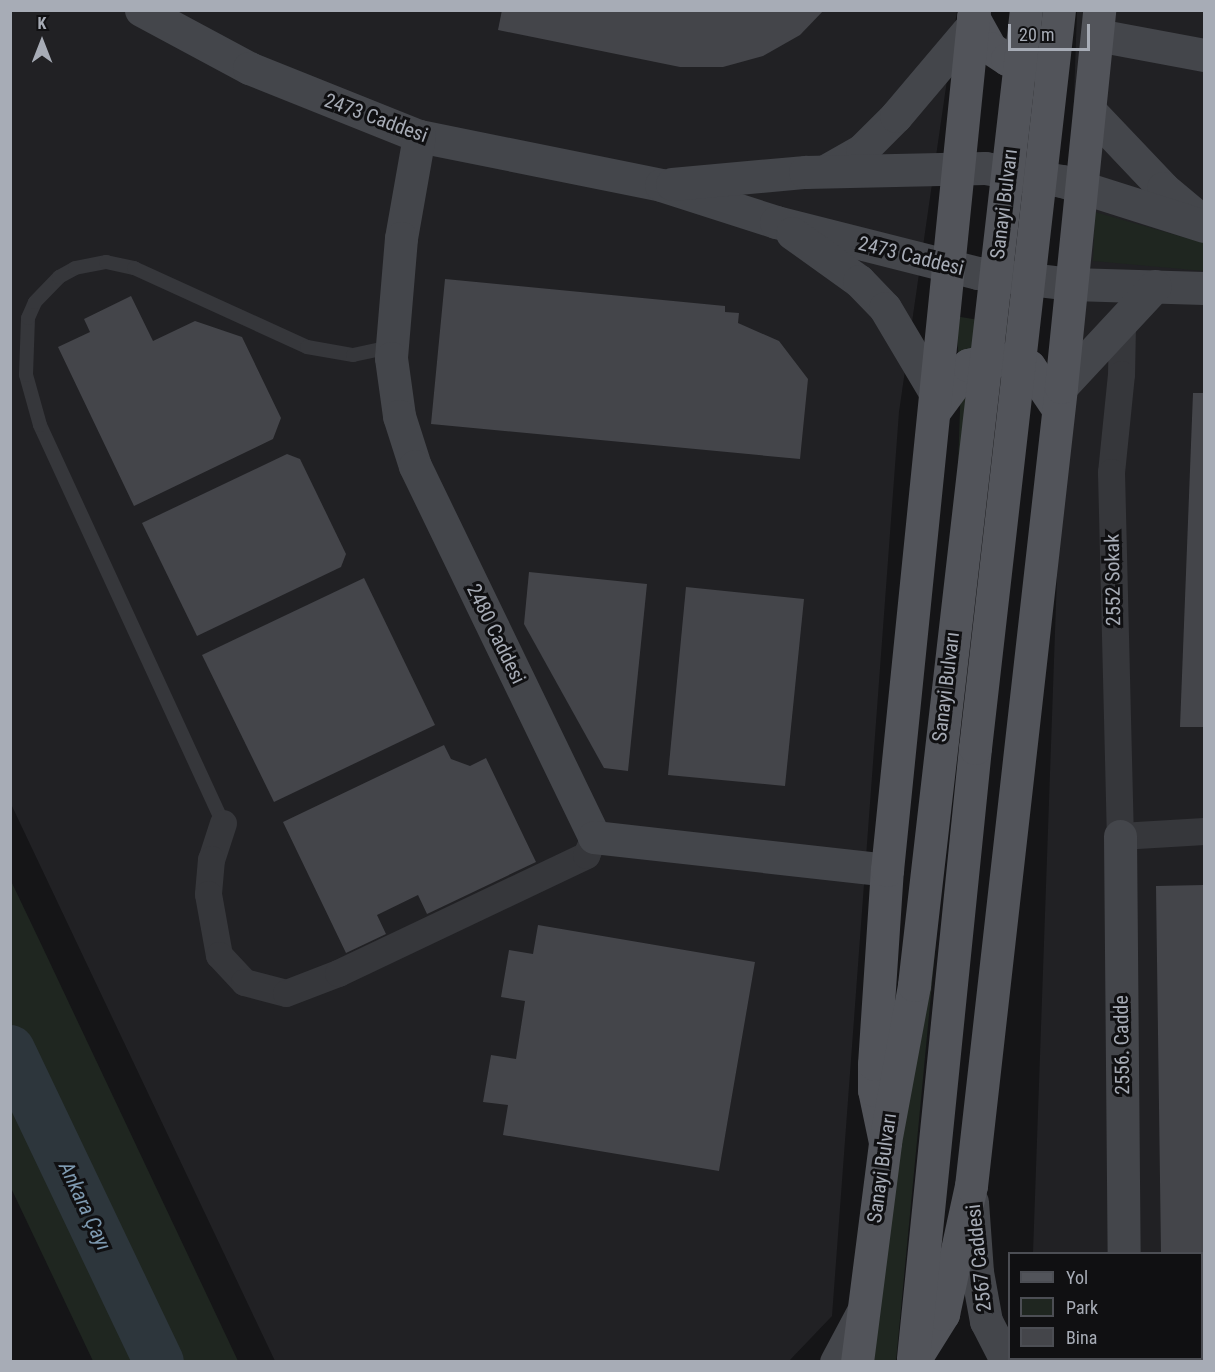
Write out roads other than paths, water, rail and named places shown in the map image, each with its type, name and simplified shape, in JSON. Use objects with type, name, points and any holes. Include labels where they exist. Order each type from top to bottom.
[{"type":"main road","name":"Sanayi Bulvarı","points":[[857,1362],[885,1142],[914,985],[1026,10]]},
{"type":"main road","name":"Sanayi Bulvarı","points":[[913,1360],[975,748],[1059,10]]},
{"type":"main road","points":[[885,1142],[874,1090],[874,1064],[887,870],[973,18]]},
{"type":"main road","points":[[973,18],[990,48],[1007,59],[1036,67],[1068,63],[1083,54],[1098,23]]},
{"type":"main road","points":[[913,1360],[943,1314],[971,1186],[1060,398],[1091,112],[1098,23]]},
{"type":"main road","points":[[935,402],[968,365],[996,358],[1029,366],[1060,398]]},
{"type":"street","name":"2473 Caddesi","points":[[141,10],[249,68],[419,136],[661,185],[776,222],[948,265],[1015,279],[1072,284],[1204,288]]},
{"type":"street","points":[[823,172],[862,150],[882,130],[973,18]]},
{"type":"street","points":[[1098,23],[1204,55]]},
{"type":"street","points":[[1091,112],[1163,188],[1204,224]]},
{"type":"street","name":"2480 Caddesi","points":[[419,136],[401,238],[392,347],[399,416],[415,466],[594,837]]},
{"type":"street","name":"2473 Caddesi","points":[[661,185],[823,172],[957,168],[1026,172],[1204,224]]},
{"type":"street","points":[[776,222],[859,281],[885,308],[935,402]]},
{"type":"street","points":[[1060,398],[1155,286]]},
{"type":"street","name":"2552 Sokak","points":[[1119,836],[1111,472],[1121,374],[1122,324]]},
{"type":"street","points":[[223,823],[211,859],[208,894],[219,955],[244,982],[286,993],[338,973],[586,855],[594,837],[887,870]]},
{"type":"street","points":[[1119,836],[1204,831]]},
{"type":"street","name":"2556. Cadde","points":[[1119,836],[1124,1252]]},
{"type":"street","name":"2567 Caddesi","points":[[971,1186],[976,1272],[986,1321],[1007,1362]]},
{"type":"street","points":[[836,1362],[862,1314]]},
{"type":"lane","points":[[223,823],[40,425],[26,375],[28,318],[35,302],[60,277],[75,268],[106,262],[134,268],[307,347],[353,355],[392,347]]},
{"type":"waterway","name":"Ankara Çayı","points":[[10,1050],[159,1362]]}]
